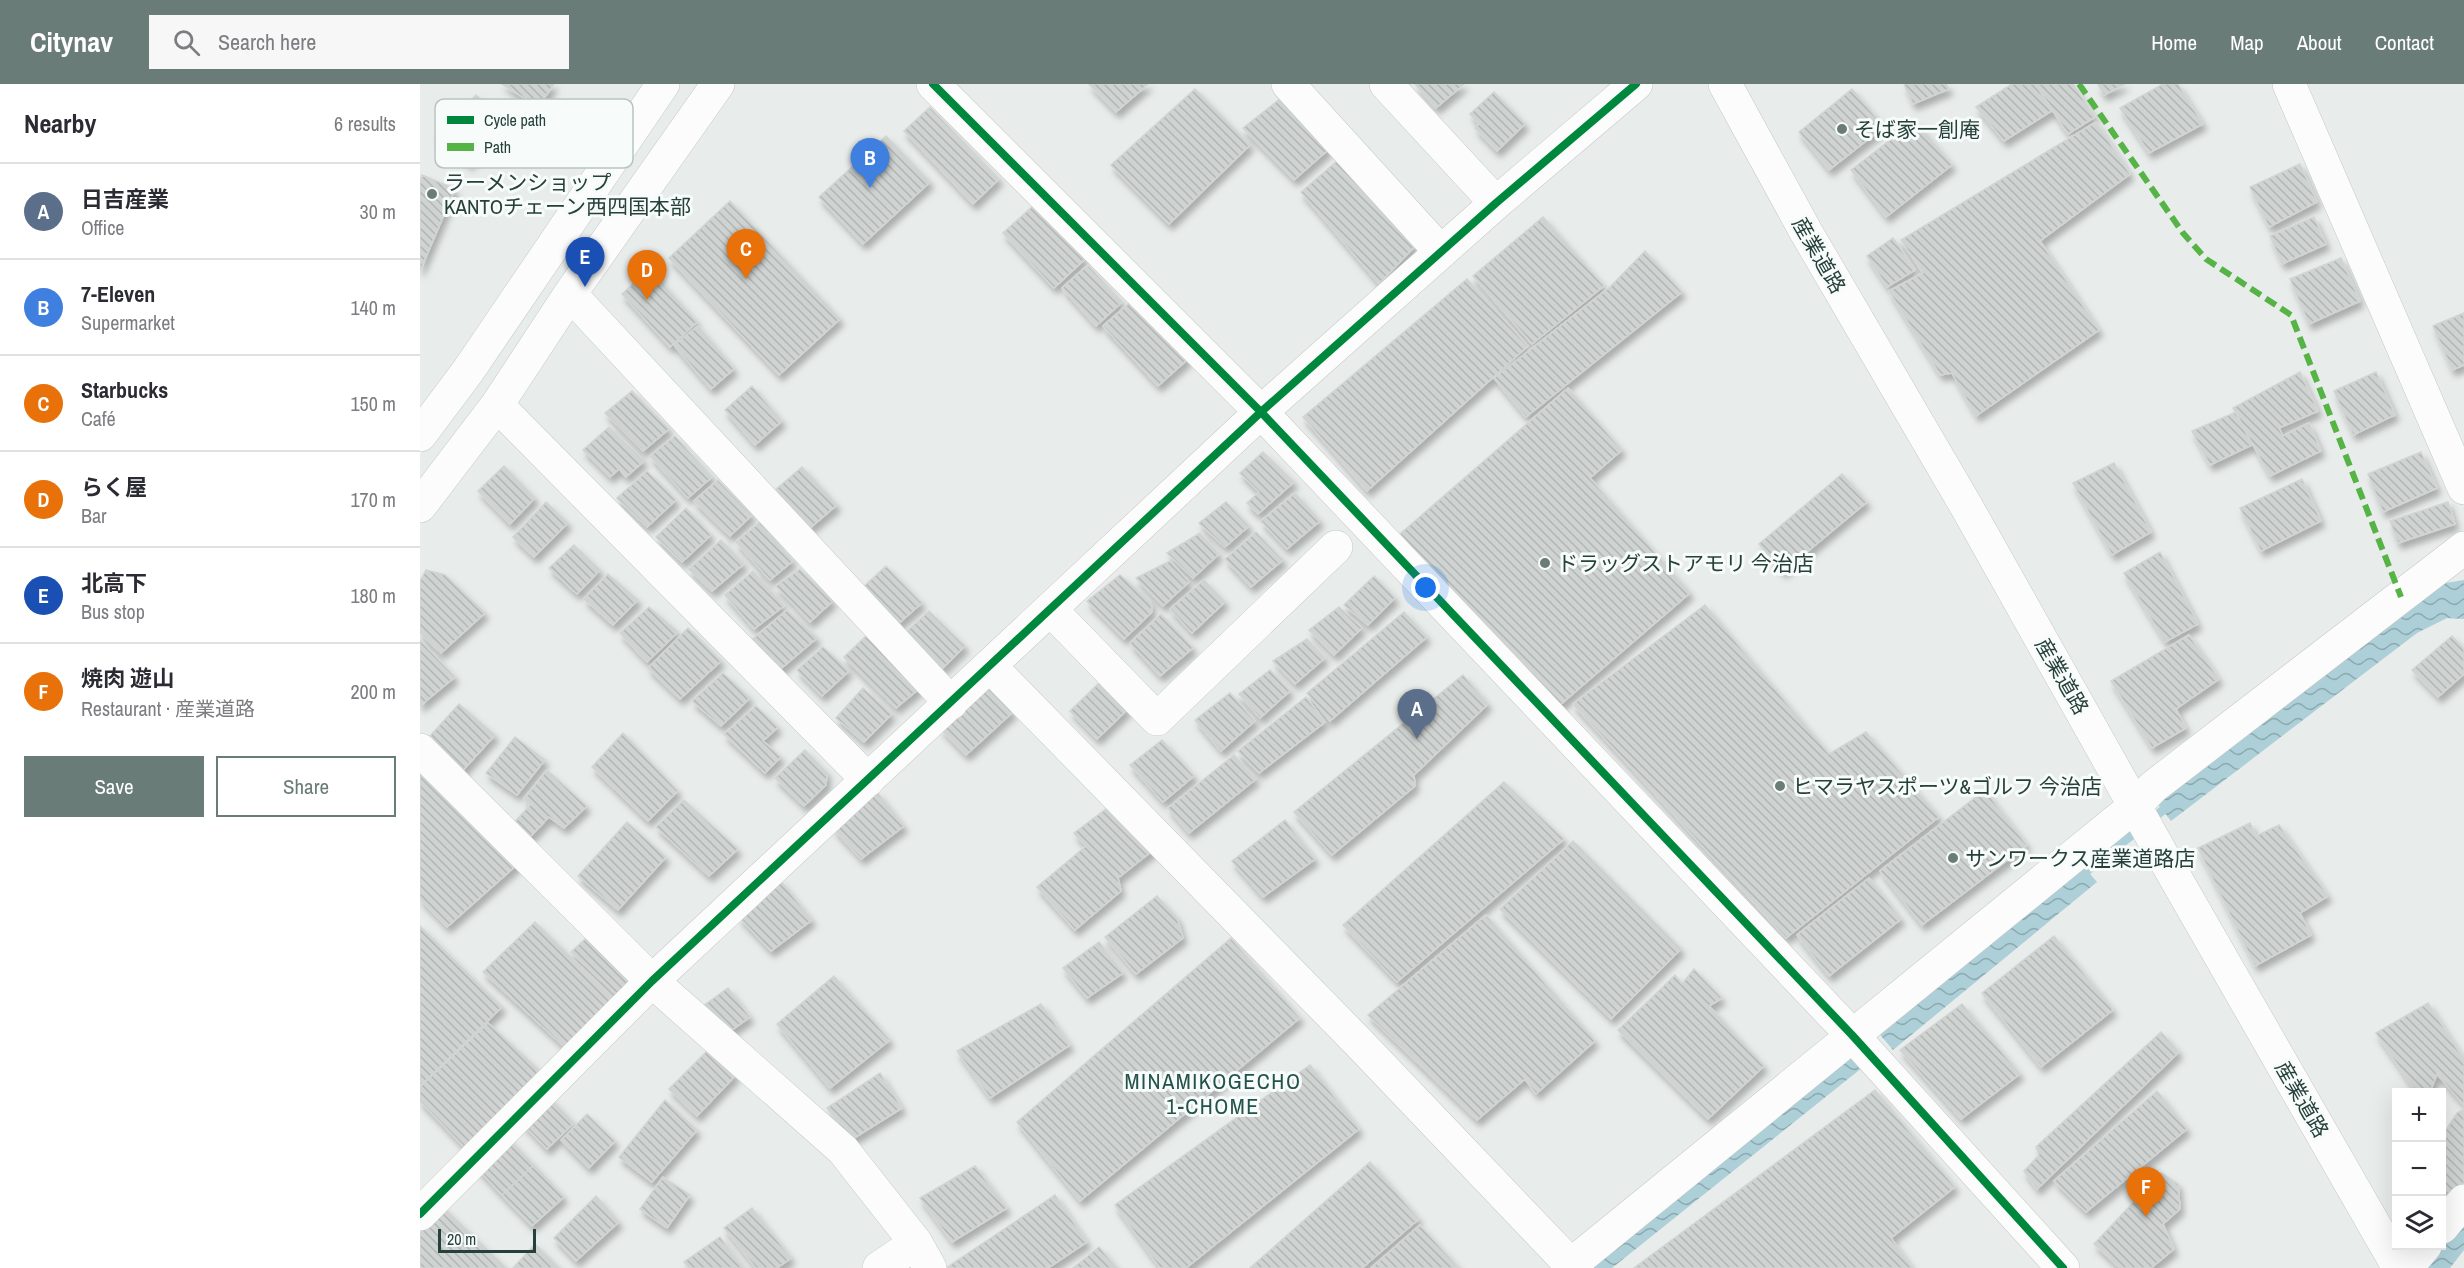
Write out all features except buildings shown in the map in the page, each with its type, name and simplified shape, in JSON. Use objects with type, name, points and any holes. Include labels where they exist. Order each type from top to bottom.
[{"type":"street","points":[[633,128],[663,84]]},
{"type":"street","points":[[420,506],[497,405],[570,294],[718,84]]},
{"type":"street","points":[[933,84],[1261,412],[1852,1035],[2063,1268]]},
{"type":"street","points":[[1288,84],[1441,252]]},
{"type":"street","points":[[1386,84],[1496,203]]},
{"type":"street","points":[[420,1214],[652,981],[1261,412],[1496,203],[1636,84]]},
{"type":"street","name":"産業道路","points":[[1725,84],[1806,232],[1965,504],[2160,851],[2399,1268]]},
{"type":"street","points":[[2289,84],[2464,488]]},
{"type":"street","points":[[420,435],[468,371],[606,168]]},
{"type":"street","points":[[570,294],[951,703]]},
{"type":"street","points":[[497,405],[868,780]]},
{"type":"street","points":[[1050,609],[1157,719],[1336,547]]},
{"type":"street","points":[[990,666],[1352,1036],[1569,1267],[2136,805],[2153,787],[2464,548]]},
{"type":"street","points":[[420,750],[652,981],[843,1150],[923,1256],[879,1268]]},
{"type":"street","points":[[2446,1222],[2464,1201]]},
{"type":"street","points":[[2406,1268],[2421,1250]]},
{"type":"water","points":[[2464,580],[2464,619],[2447,618],[2417,633],[2171,821],[2156,802],[2433,585]]},
{"type":"water","points":[[2080,862],[2097,882],[1893,1050],[1876,1030]]},
{"type":"water","points":[[1848,1049],[1863,1067],[1612,1268],[1576,1268]]},
{"type":"water","points":[[2464,1212],[2464,1250],[2450,1268],[2418,1268],[2433,1250],[2446,1250],[2446,1233]]},
{"type":"waterway","points":[[2079,877],[2172,803]]},
{"type":"marked path","points":[[2079,84],[2183,233],[2206,259],[2291,315],[2401,597]]},
{"type":"cycle path","points":[[933,84],[1261,412],[1852,1035],[2063,1268]]},
{"type":"cycle path","points":[[420,1214],[652,981],[1261,412],[1496,203],[1636,84]]},
{"type":"place","name":"そば家一創庵","points":[[1842,129]]},
{"type":"place","name":"7-Eleven","points":[[870,188]]},
{"type":"place","name":"ラーメンショップ KANTOチェーン西四国本部","points":[[432,194]]},
{"type":"place","name":"Starbucks","points":[[746,279]]},
{"type":"place","name":"北高下","points":[[585,287]]},
{"type":"place","name":"らく屋","points":[[647,300]]},
{"type":"place","name":"ドラッグストアモリ 今治店","points":[[1545,563]]},
{"type":"place","name":"日吉産業","points":[[1417,739]]},
{"type":"place","name":"ヒマラヤスポーツ&ゴルフ 今治店","points":[[1780,786]]},
{"type":"place","name":"サンワークス産業道路店","points":[[1953,858]]},
{"type":"place","name":"焼肉 遊山","points":[[2146,1217]]},
{"type":"district","name":"MINAMIKOGECHO 1-CHOME","points":[[1213,1094]]}]
